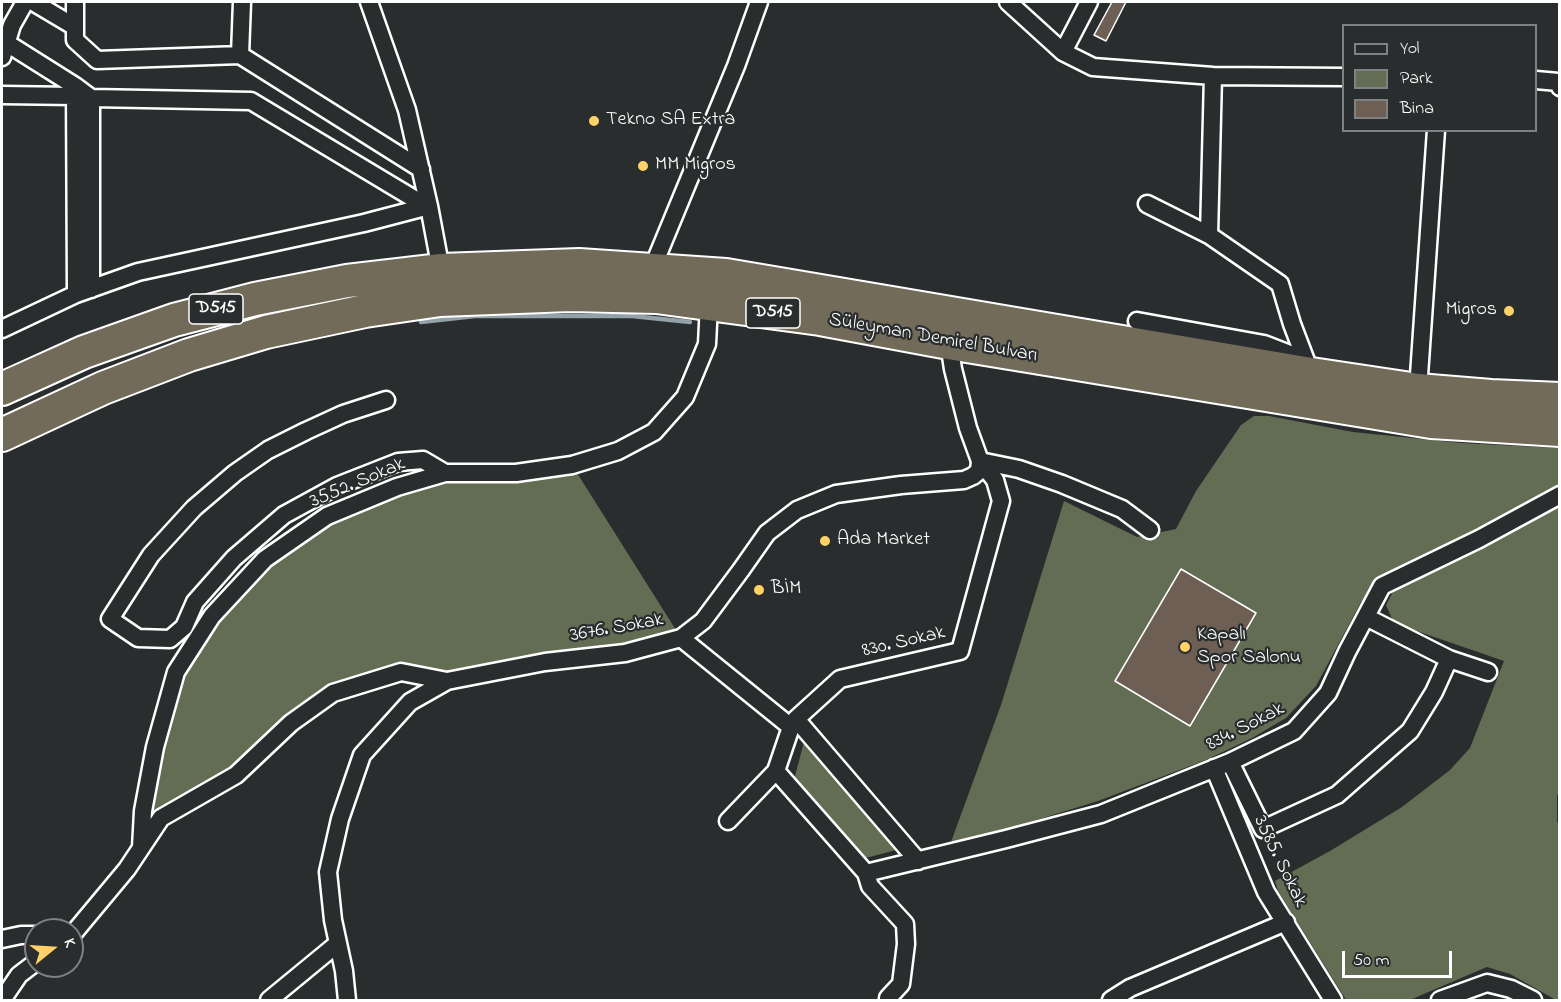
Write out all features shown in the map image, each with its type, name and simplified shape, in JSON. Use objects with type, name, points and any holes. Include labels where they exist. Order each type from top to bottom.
[{"type":"highway","name":"Süleyman Demirel Bulvarı","points":[[2,389],[84,352],[186,317],[255,299],[347,281],[441,270],[579,265],[726,275],[1308,367],[1418,390],[1560,399]]},
{"type":"highway","name":"Süleyman Demirel Bulvarı","points":[[2,435],[103,388],[189,356],[266,332],[365,311],[441,300],[570,295],[656,297],[820,319],[950,343],[1431,422],[1560,430]]},
{"type":"street","points":[[25,2],[12,24],[3,47],[81,94]]},
{"type":"street","points":[[33,2],[75,27]]},
{"type":"street","points":[[75,2],[75,40],[97,60],[240,55],[421,169]]},
{"type":"street","points":[[240,55],[242,2]]},
{"type":"street","points":[[369,2],[407,110],[441,270]]},
{"type":"street","points":[[652,269],[736,66],[757,2]]},
{"type":"street","points":[[1008,2],[1063,52],[1093,67],[1213,76],[1342,77]]},
{"type":"street","points":[[1063,52],[1089,2]]},
{"type":"street","points":[[1209,235],[1213,76]]},
{"type":"street","points":[[1537,80],[1558,82],[1560,87]]},
{"type":"street","points":[[81,94],[84,291]]},
{"type":"street","points":[[2,95],[81,94],[251,101],[429,206]]},
{"type":"street","points":[[1418,390],[1436,132]]},
{"type":"street","points":[[1147,204],[1209,235],[1280,284],[1308,367]]},
{"type":"street","points":[[2,329],[84,291],[138,272],[364,223],[429,206]]},
{"type":"street","name":"3552. Sokak","points":[[141,848],[143,811],[153,758],[176,672],[212,616],[265,559],[327,516],[397,487],[445,473],[516,472],[572,465],[618,451],[654,432],[685,397],[706,344],[709,304]]},
{"type":"street","points":[[1137,321],[1264,344],[1308,367]]},
{"type":"street","points":[[950,343],[953,369],[968,428],[980,461],[1019,469],[1122,508],[1150,530]]},
{"type":"street","points":[[386,400],[343,414],[306,431],[268,450],[235,473],[194,508],[151,555],[110,619],[138,638],[170,639],[184,627],[195,602],[234,558],[284,515],[337,486],[398,462],[423,460],[445,473]]},
{"type":"street","name":"3676. Sokak","points":[[347,1000],[328,872],[340,819],[362,755],[410,702],[447,681],[545,662],[626,653],[681,639],[703,621],[767,533],[797,510],[836,494],[901,485],[964,480],[979,471],[980,461]]},
{"type":"street","name":"830. Sokak","points":[[728,820],[776,771],[794,723],[840,679],[960,651],[1001,501],[995,480],[980,461]]},
{"type":"street","name":"834. Sokak","points":[[866,873],[1101,814],[1230,762],[1294,731],[1328,693],[1382,586],[1479,539],[1560,495]]},
{"type":"street","points":[[1365,617],[1449,659],[1488,672]]},
{"type":"street","points":[[681,639],[794,723],[918,861]]},
{"type":"street","points":[[1230,762],[1263,829],[1337,795],[1410,731],[1434,692],[1449,659]]},
{"type":"street","points":[[84,920],[127,869],[161,818],[236,775],[291,723],[333,693],[401,672],[447,681]]},
{"type":"street","points":[[416,675],[422,696]]},
{"type":"street","name":"3585. Sokak","points":[[1214,768],[1266,892],[1333,1000]]},
{"type":"street","points":[[776,771],[866,873],[870,886],[905,924],[906,944],[901,984],[888,998]]},
{"type":"street","points":[[1111,1000],[1130,988],[1286,922]]},
{"type":"street","points":[[2,939],[24,935]]},
{"type":"street","points":[[269,1000],[338,944]]},
{"type":"street","points":[[2,1000],[24,972]]},
{"type":"street","points":[[1440,1000],[1487,983],[1511,989],[1533,1000]]},
{"type":"green space","points":[[1254,416],[1269,416],[1353,432],[1461,443],[1559,448],[1559,495],[1361,602],[1316,686],[1286,718],[1252,738],[1206,760],[1098,801],[1020,825],[951,842],[1001,705],[1064,501],[1137,537],[1176,529],[1196,491],[1241,425]]},
{"type":"green space","points":[[572,465],[681,638],[447,681],[401,672],[333,693],[236,775],[161,818],[141,848],[176,672],[265,559],[397,487]]},
{"type":"green space","points":[[1559,503],[1560,792],[1557,795],[1557,822],[1560,824],[1559,1000],[1510,974],[1487,967],[1410,1000],[1346,1000],[1278,891],[1275,881],[1402,807],[1450,770],[1470,748],[1504,661],[1393,621],[1386,605],[1393,592],[1406,580]]},
{"type":"green space","points":[[805,738],[900,849],[862,859],[797,786],[795,776]]},
{"type":"building","points":[[1112,2],[1126,2],[1106,41],[1094,35]]},
{"type":"building","name":"Kapalı Spor Salonu","points":[[1181,569],[1256,613],[1190,726],[1115,681]]},
{"type":"waterway","points":[[421,322],[475,316],[632,316],[690,322]]},
{"type":"place","name":"Tekno SA Extra","points":[[594,121]]},
{"type":"place","name":"MM Migros","points":[[643,166]]},
{"type":"place","name":"Migros","points":[[1509,311]]},
{"type":"place","name":"Ada Market","points":[[825,541]]},
{"type":"place","name":"BİM","points":[[759,590]]},
{"type":"place","name":"Kapalı Spor Salonu","points":[[1185,647]]}]
